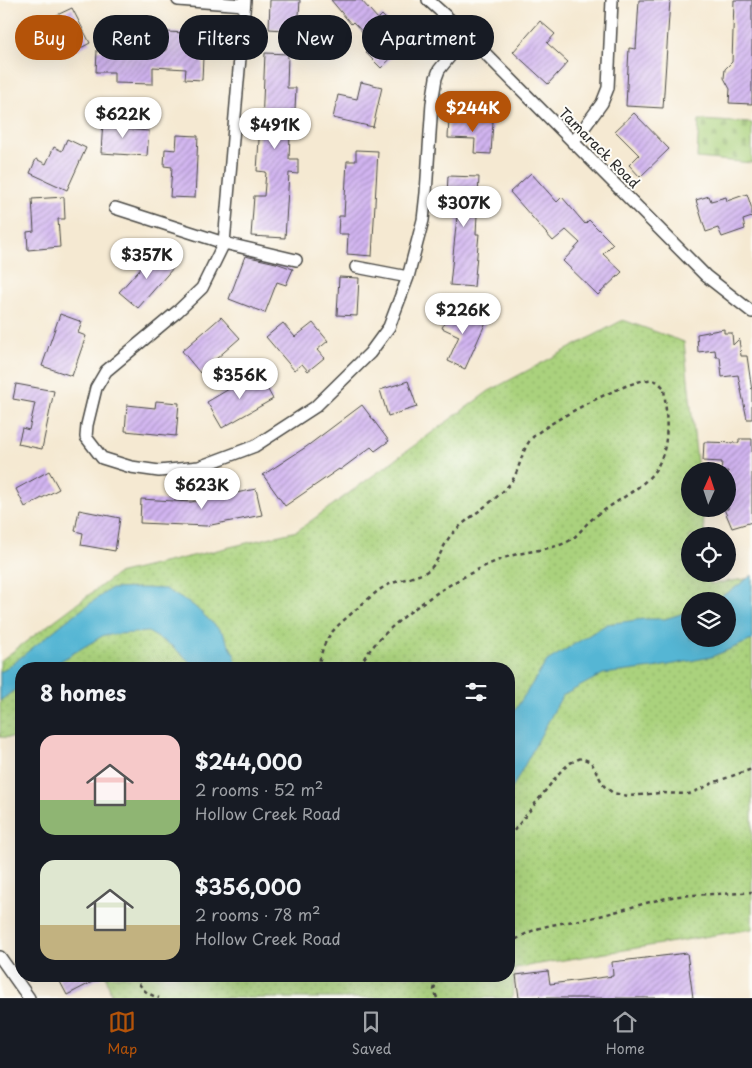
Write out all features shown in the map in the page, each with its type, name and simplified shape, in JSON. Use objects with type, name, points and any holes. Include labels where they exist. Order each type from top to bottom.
[{"type":"street","points":[[178,0],[245,2],[224,244],[202,288],[178,311],[106,371],[96,388],[86,437],[102,458],[131,467],[159,471],[200,467],[255,446],[315,407],[370,353],[389,328],[408,277],[423,220],[432,103],[436,78],[439,70],[447,60]]},
{"type":"street","name":"Tamarack Road","points":[[428,0],[444,15]]},
{"type":"street","points":[[573,143],[602,103],[608,88],[612,0]]},
{"type":"street","name":"Tamarack Road","points":[[491,60],[706,276],[750,308]]},
{"type":"street","points":[[115,208],[224,244],[296,260]]},
{"type":"street","points":[[356,267],[408,277]]},
{"type":"street","points":[[0,957],[15,978]]},
{"type":"street","points":[[18,982],[29,998]]},
{"type":"path","points":[[320,662],[323,646],[332,630],[373,594],[387,585],[421,574],[430,568],[452,534],[497,496],[512,480],[531,438],[542,429],[586,405],[636,382],[657,381],[664,388],[667,435],[665,448],[653,474],[640,487],[591,520],[572,539],[562,544],[519,554],[494,563],[460,580],[403,618],[375,644],[362,662]]},
{"type":"path","points":[[515,829],[560,772],[570,763],[581,758],[591,762],[604,786],[613,793],[629,796],[660,793],[688,794],[752,769]]},
{"type":"path","points":[[515,940],[538,927],[592,918],[672,898],[752,892]]},
{"type":"path","points":[[138,982],[149,995],[159,998]]},
{"type":"path","points":[[436,982],[434,990],[437,998]]},
{"type":"green space","points":[[699,120],[752,123],[752,163],[697,158]]},
{"type":"green space","points":[[623,320],[684,342],[697,462],[681,462],[681,518],[703,518],[704,527],[681,527],[681,582],[710,582],[710,584],[736,582],[736,580],[752,578],[752,929],[515,968],[515,662],[15,662],[15,738],[0,737],[0,661],[117,574],[297,531],[489,391]]},
{"type":"green space","points":[[108,982],[514,982],[512,998],[112,998]]},
{"type":"water","points":[[752,575],[752,640],[736,647],[736,592],[728,592]]},
{"type":"water","points":[[110,589],[165,589],[194,606],[223,633],[234,654],[236,662],[190,662],[172,646],[148,632],[104,635],[59,662],[15,662],[15,690],[0,701],[0,672]]},
{"type":"water","points":[[681,614],[681,647],[735,647],[711,657],[653,668],[603,674],[562,696],[515,783],[515,710],[547,661],[607,624],[644,619],[665,619]]},
{"type":"building","points":[[270,0],[300,0],[299,15],[278,15],[278,30],[269,29]]},
{"type":"building","points":[[331,0],[361,0],[374,15],[362,15],[362,31],[352,23],[352,15],[344,15]]},
{"type":"building","points":[[639,0],[670,0],[663,108],[626,106],[629,48],[636,49]]},
{"type":"building","points":[[734,0],[752,0],[752,104],[729,103],[730,89],[724,78],[725,69],[732,62]]},
{"type":"building","points":[[72,8],[76,15],[57,15]]},
{"type":"building","points":[[540,21],[555,34],[547,43],[568,62],[548,84],[513,52]]},
{"type":"building","points":[[83,29],[90,43],[83,47]]},
{"type":"building","points":[[169,32],[179,33],[179,60],[203,60],[202,80],[185,79],[186,69],[153,67],[153,84],[114,83],[114,72],[96,72],[97,60],[169,60]]},
{"type":"building","points":[[268,53],[278,54],[278,60],[288,60],[287,88],[296,88],[295,110],[291,110],[289,159],[298,159],[298,174],[289,173],[285,238],[251,236],[254,196],[264,196],[266,172],[257,171],[260,124],[262,124],[265,60],[268,60]]},
{"type":"building","points":[[373,60],[389,60],[381,68]]},
{"type":"building","points":[[361,82],[382,87],[373,127],[333,118],[338,95],[357,99]]},
{"type":"building","points":[[634,113],[669,149],[640,177],[629,165],[639,155],[615,131]]},
{"type":"building","points":[[449,118],[493,121],[491,154],[474,153],[475,139],[448,138]]},
{"type":"building","points":[[103,119],[125,121],[124,129],[149,131],[147,156],[101,153]]},
{"type":"building","points":[[177,135],[198,136],[195,198],[170,197],[172,167],[164,166],[165,149],[176,150]]},
{"type":"building","points":[[67,139],[86,148],[67,190],[30,173],[36,159],[46,164],[54,147],[62,151]]},
{"type":"building","points":[[356,150],[378,151],[372,256],[347,254],[348,234],[338,234],[339,216],[344,216],[347,161],[356,161]]},
{"type":"building","points":[[531,173],[557,202],[562,197],[585,224],[589,220],[613,244],[603,254],[622,272],[598,295],[563,261],[580,243],[566,230],[553,241],[510,192]]},
{"type":"building","points":[[448,176],[479,177],[476,234],[479,234],[474,287],[450,285],[457,216],[446,215]]},
{"type":"building","points":[[747,194],[752,209],[752,217],[743,220],[745,229],[722,237],[718,228],[706,232],[696,200],[709,196],[711,201],[726,197],[727,201]]},
{"type":"building","points":[[64,197],[65,219],[58,219],[60,247],[28,250],[27,232],[34,231],[32,199]]},
{"type":"building","points":[[156,251],[174,267],[138,308],[119,292]]},
{"type":"building","points":[[245,256],[293,269],[286,285],[277,282],[265,313],[229,299]]},
{"type":"building","points":[[339,277],[359,278],[357,316],[337,315]]},
{"type":"building","points":[[452,307],[486,322],[465,369],[448,361],[459,336],[442,328]]},
{"type":"building","points":[[60,314],[82,322],[78,333],[86,336],[72,376],[42,366]]},
{"type":"building","points":[[221,317],[240,338],[200,373],[182,351]]},
{"type":"building","points":[[283,323],[295,337],[313,323],[328,341],[317,350],[324,358],[308,371],[302,364],[294,370],[266,337]]},
{"type":"building","points":[[724,329],[724,333],[732,333],[733,345],[739,339],[741,356],[747,356],[752,391],[752,419],[747,419],[738,375],[722,377],[720,357],[716,357],[715,350],[698,352],[697,334]]},
{"type":"building","points":[[258,372],[273,399],[222,428],[207,402]]},
{"type":"building","points":[[408,381],[417,407],[388,416],[380,390]]},
{"type":"building","points":[[16,384],[54,391],[42,449],[18,444],[22,428],[29,430],[35,403],[13,399]]},
{"type":"building","points":[[156,401],[179,403],[176,436],[125,431],[127,405],[155,408]]},
{"type":"building","points":[[362,405],[389,441],[375,451],[371,447],[285,506],[263,475],[306,447]]},
{"type":"building","points":[[739,439],[752,439],[752,522],[732,527],[728,518],[736,518],[736,462],[703,461],[704,442],[739,443]]},
{"type":"building","points":[[49,471],[59,489],[25,507],[16,489]]},
{"type":"building","points":[[256,489],[262,515],[206,526],[140,523],[141,499],[191,502]]},
{"type":"building","points":[[79,510],[120,518],[115,551],[81,545],[83,533],[75,531]]},
{"type":"building","points":[[687,953],[693,998],[519,998],[516,975],[548,971],[550,984],[613,976],[612,962]]},
{"type":"building","points":[[60,982],[92,982],[67,995]]}]
